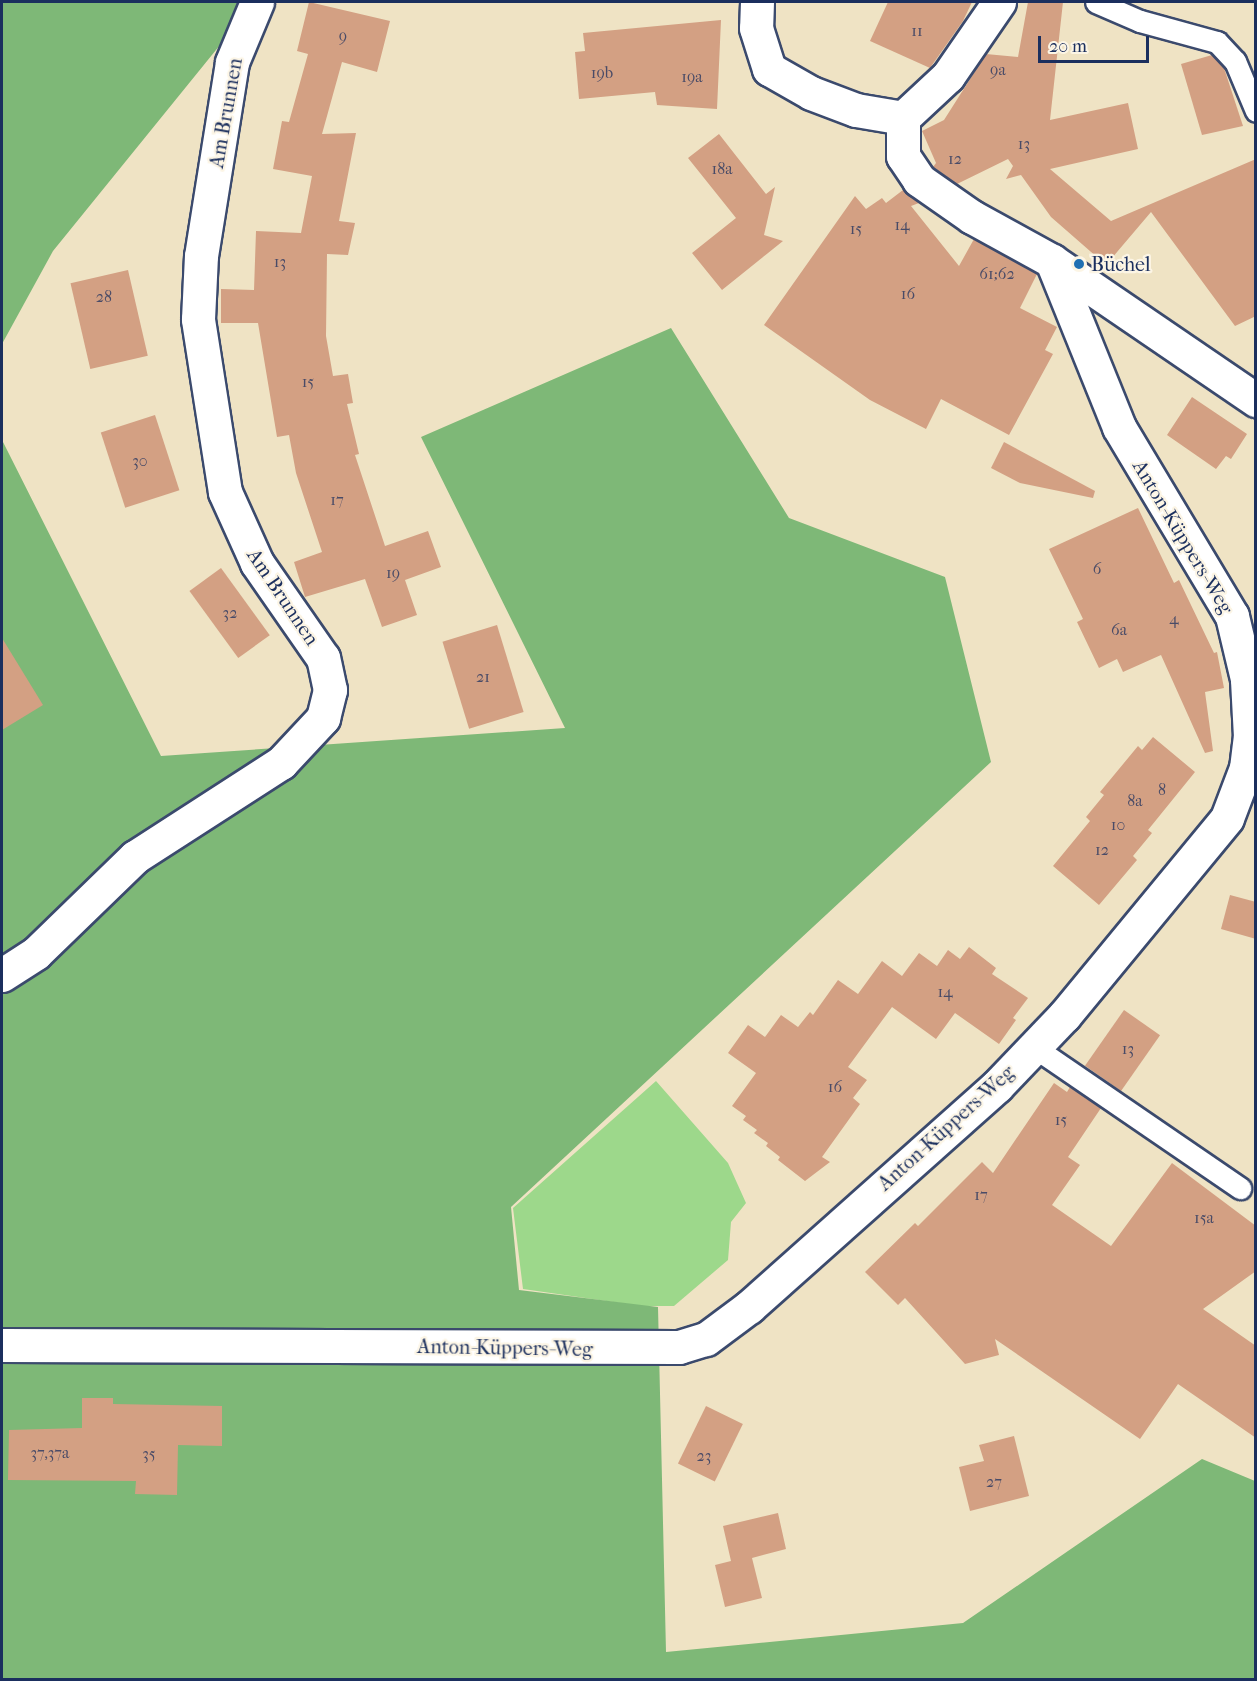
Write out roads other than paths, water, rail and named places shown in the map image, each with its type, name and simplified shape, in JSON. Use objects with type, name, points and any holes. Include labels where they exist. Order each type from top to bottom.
[{"type":"street","name":"Am Brunnen","points":[[2,975],[36,953],[135,857],[280,763],[323,718],[330,690],[323,658],[257,563],[225,492],[198,319],[201,256],[232,62],[257,2]]},
{"type":"street","points":[[757,2],[756,28],[769,69],[811,93],[856,110],[903,118]]},
{"type":"street","points":[[999,2],[948,76],[903,118],[903,156],[919,180],[972,217],[1052,261],[1256,400]]},
{"type":"street","name":"Anton-Küppers-Weg","points":[[2,1345],[645,1350],[706,1340],[749,1307],[964,1118],[1034,1047],[1071,1008],[1227,818],[1246,768],[1250,737],[1247,679],[1232,616],[1119,427],[1052,261]]},
{"type":"lane","points":[[1096,2],[1140,21],[1217,42],[1235,61],[1256,111]]},
{"type":"lane","points":[[1034,1047],[1240,1188]]},
{"type":"place","name":"Büchel","points":[[1079,264]]}]
